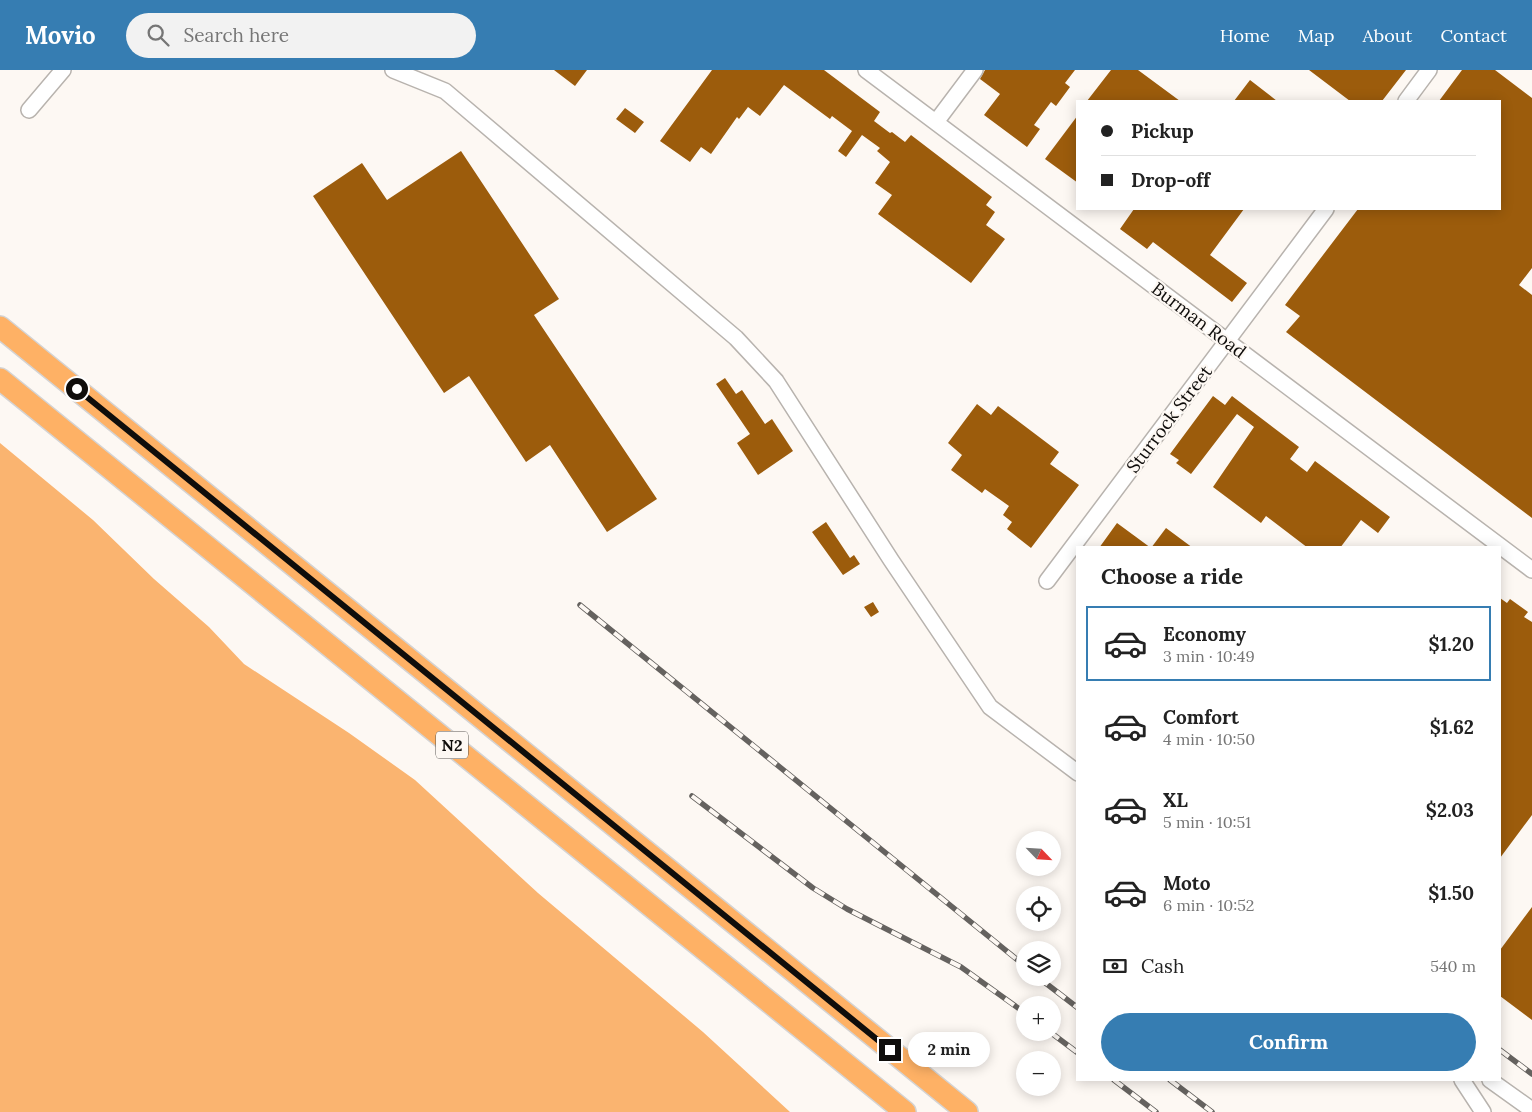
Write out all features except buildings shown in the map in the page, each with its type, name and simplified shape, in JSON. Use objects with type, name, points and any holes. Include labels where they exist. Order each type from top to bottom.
[{"type":"highway","name":"N2","points":[[0,327],[967,1112]]},
{"type":"highway","name":"N2","points":[[0,378],[905,1112]]},
{"type":"street","points":[[30,110],[63,70]]},
{"type":"street","points":[[393,70],[446,92],[736,338],[776,381],[891,560],[990,708],[1076,772]]},
{"type":"street","name":"Burman Road","points":[[866,70],[1500,546]]},
{"type":"street","points":[[936,122],[975,70]]},
{"type":"street","points":[[1407,100],[1429,70]]},
{"type":"street","name":"Sturrock Street","points":[[1048,580],[1325,210]]},
{"type":"street","name":"Burman Road","points":[[1501,547],[1532,570]]},
{"type":"street","points":[[1463,1081],[1483,1112]]},
{"type":"street","points":[[1491,1081],[1532,1110]]},
{"type":"shaded area","points":[[0,443],[93,520],[154,579],[209,627],[244,664],[349,733],[415,780],[538,893],[703,1032],[790,1112],[0,1112]]},
{"type":"railway","points":[[580,605],[1016,959]]},
{"type":"railway","points":[[692,796],[813,888],[847,909],[961,967],[1016,1007]]},
{"type":"railway","points":[[1049,986],[1076,1006]]},
{"type":"railway","points":[[1061,1040],[1076,1052]]},
{"type":"railway","points":[[1501,1051],[1532,1074]]},
{"type":"railway","points":[[1115,1081],[1156,1112]]},
{"type":"railway","points":[[1171,1081],[1212,1112]]},
{"type":"route","points":[[77,389],[890,1050]]}]
